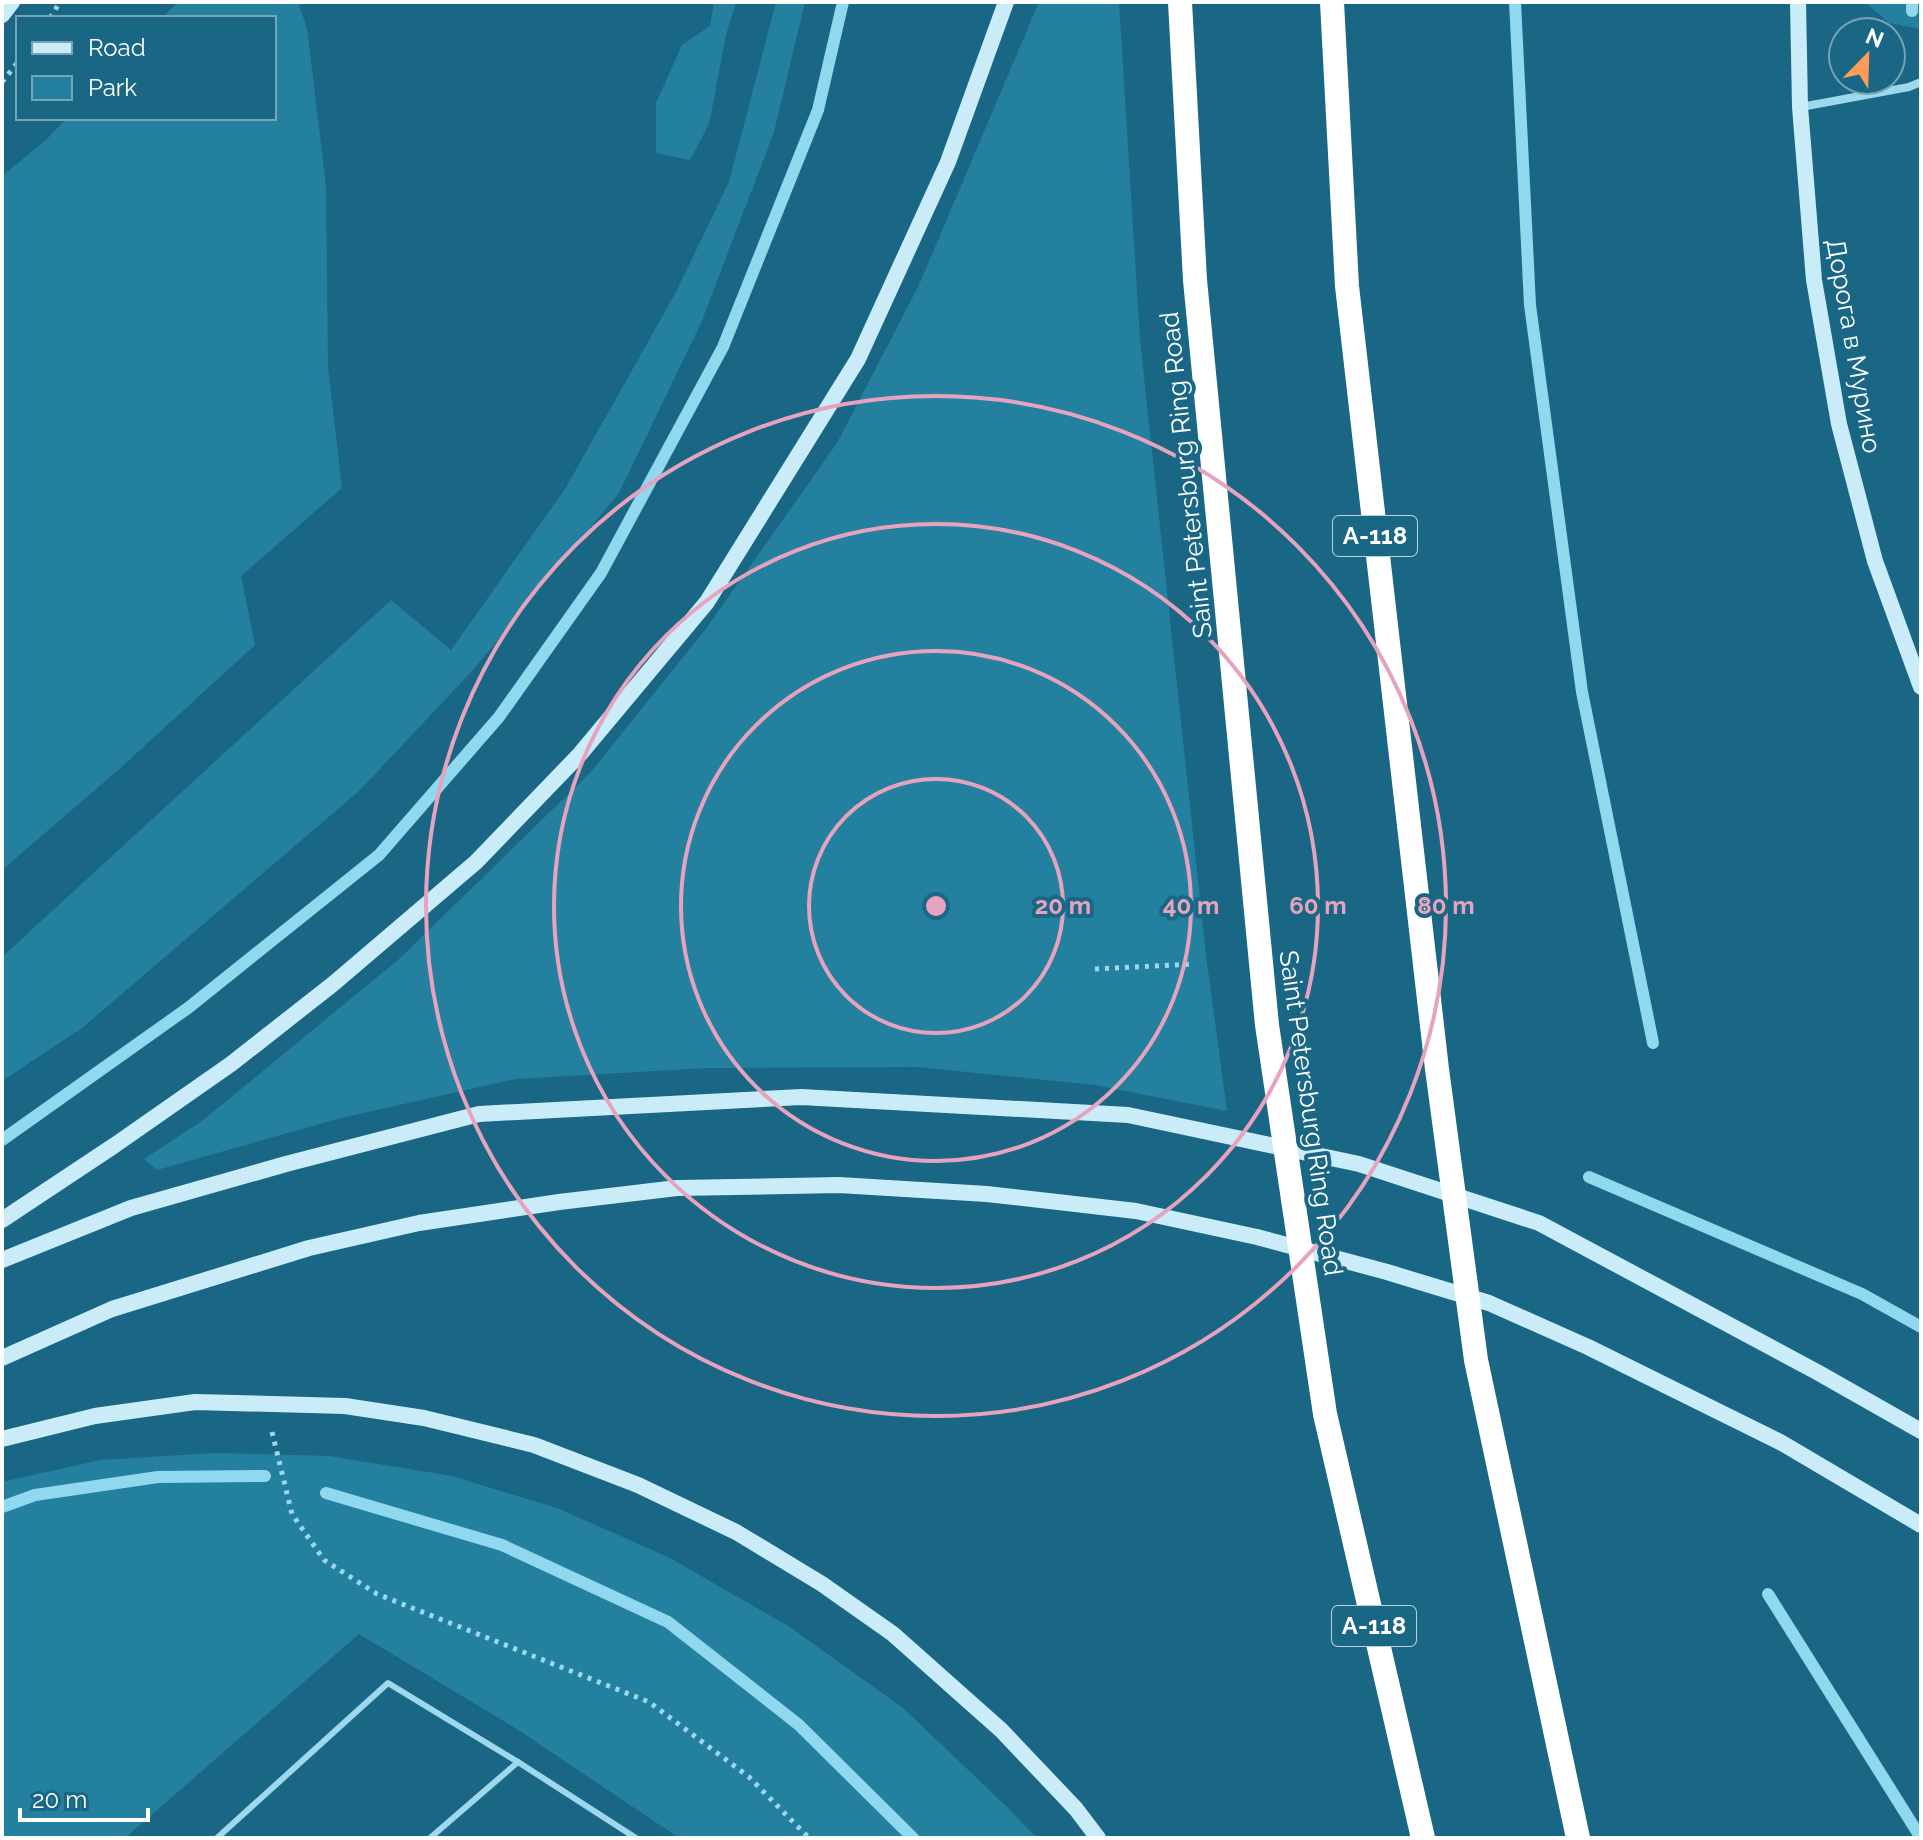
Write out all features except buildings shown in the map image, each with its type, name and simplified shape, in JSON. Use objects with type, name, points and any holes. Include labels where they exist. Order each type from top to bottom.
[{"type":"highway","name":"Saint Petersburg Ring Road","points":[[1180,2],[1195,280],[1267,1025],[1325,1414],[1423,1838]]},
{"type":"highway","name":"А-118","points":[[1332,2],[1347,286],[1437,1069],[1476,1360],[1578,1838]]},
{"type":"main road","points":[[2,15],[12,2]]},
{"type":"main road","points":[[2,1220],[231,1064],[333,984],[476,862],[580,754],[707,602],[858,359],[948,162],[1006,2]]},
{"type":"main road","name":"Дорога в Мурино","points":[[1798,2],[1800,107],[1814,280],[1839,424],[1875,561],[1921,687]]},
{"type":"main road","points":[[2,1260],[131,1208],[479,1114],[801,1097],[1128,1115],[1359,1164],[1539,1223],[1921,1431]]},
{"type":"main road","points":[[2,1358],[112,1309],[309,1248],[419,1223],[677,1188],[839,1185],[987,1194],[1136,1211],[1257,1237],[1489,1303],[1588,1347],[1780,1442],[1921,1525]]},
{"type":"main road","points":[[2,1439],[95,1416],[195,1402],[345,1406],[424,1418],[534,1445],[638,1485],[736,1532],[822,1584],[893,1634],[1001,1730],[1076,1809],[1098,1838]]},
{"type":"street","points":[[1800,107],[1909,87],[1921,82]]},
{"type":"lane","points":[[217,1838],[388,1683],[636,1838]]},
{"type":"lane","points":[[430,1838],[518,1762]]},
{"type":"path","points":[[2,82],[16,64]]},
{"type":"path","points":[[1095,969],[1192,964]]},
{"type":"path","points":[[265,1404],[292,1514],[324,1560],[377,1594],[649,1702],[749,1777],[809,1838]]},
{"type":"green space","points":[[178,2],[298,2],[307,28],[326,186],[328,367],[342,488],[241,576],[255,645],[117,771],[2,870],[2,176],[65,120],[276,120],[276,16],[164,16]]},
{"type":"green space","points":[[714,2],[736,2],[726,35],[709,124],[690,160],[656,153],[656,103],[682,45],[710,26]]},
{"type":"green space","points":[[776,2],[805,2],[774,132],[701,323],[619,493],[473,670],[360,790],[82,1028],[2,1081],[2,957],[391,600],[451,650],[565,489],[675,294],[729,182]]},
{"type":"green space","points":[[1039,2],[1119,2],[1140,340],[1206,955],[1227,1111],[1095,1085],[917,1067],[707,1068],[516,1079],[341,1118],[157,1170],[144,1159],[202,1121],[398,960],[590,773],[705,630],[837,443],[919,285]]},
{"type":"green space","points":[[1865,2],[1921,2],[1921,29],[1907,26],[1907,16],[1881,16]]},
{"type":"green space","points":[[215,1453],[329,1456],[452,1476],[557,1508],[670,1558],[788,1626],[903,1708],[1037,1838],[679,1838],[517,1729],[359,1634],[125,1838],[2,1838],[2,1482],[100,1460]]},
{"type":"waterway","points":[[2,1140],[188,1008],[379,855],[499,717],[601,573],[723,347],[818,110],[843,2]]},
{"type":"waterway","points":[[1515,2],[1530,305],[1582,692],[1653,1043]]},
{"type":"waterway","points":[[1912,2],[1912,11]]},
{"type":"waterway","points":[[1589,1177],[1862,1294],[1921,1327]]},
{"type":"waterway","points":[[2,1507],[35,1495],[158,1477],[265,1476]]},
{"type":"waterway","points":[[326,1493],[502,1545],[668,1622],[799,1725],[913,1838]]},
{"type":"waterway","points":[[1768,1594],[1921,1838]]}]
